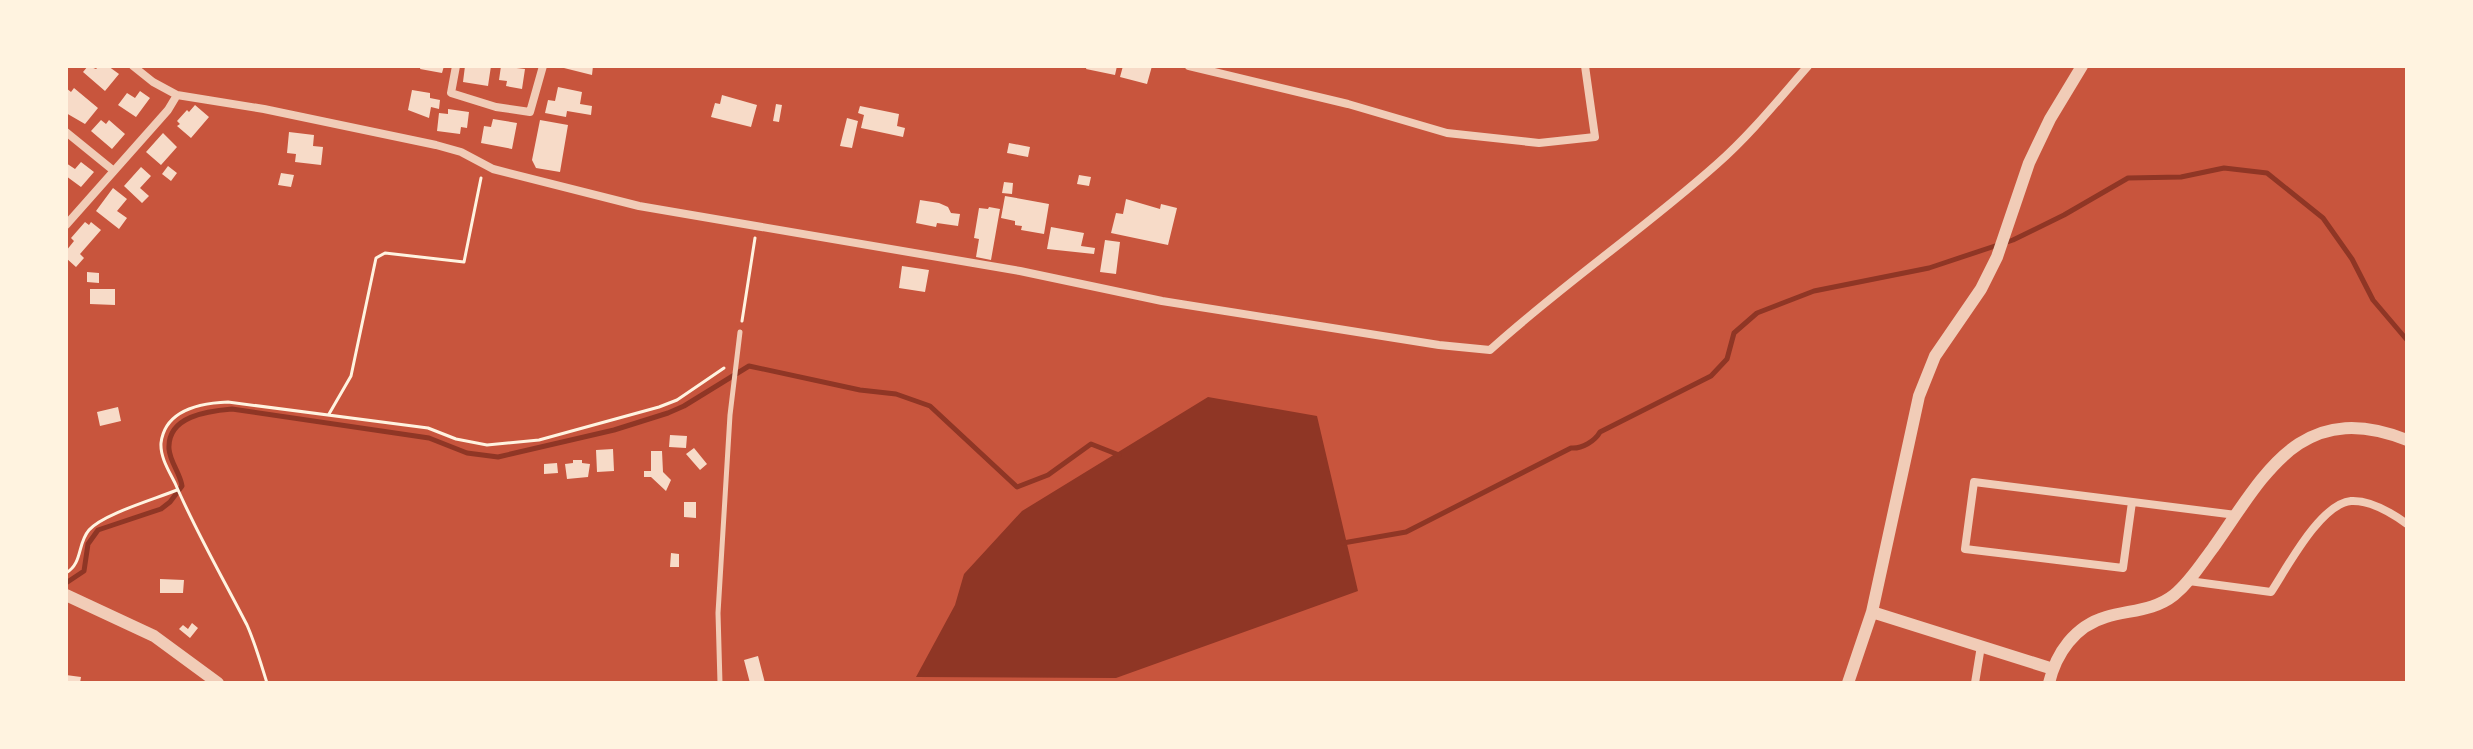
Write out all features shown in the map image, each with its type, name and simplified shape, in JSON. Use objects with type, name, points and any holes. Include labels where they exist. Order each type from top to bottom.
[{"type":"street","points":[[133,66],[177,95],[264,109],[436,145],[461,152],[484,164],[639,206],[1020,271],[1224,311],[1425,343],[1490,350],[1542,303],[1593,266],[1718,163],[1808,66]]},
{"type":"street","points":[[456,66],[451,93],[496,107],[530,112],[543,66]]},
{"type":"street","points":[[1189,66],[1348,104],[1447,133],[1539,143],[1595,137],[1585,66]]},
{"type":"street","points":[[1848,683],[1872,612],[1919,396],[1935,356],[1981,289],[1997,257],[2039,141],[2082,66]]},
{"type":"street","points":[[66,225],[168,110],[177,95]]},
{"type":"street","points":[[66,132],[114,171]]},
{"type":"street","points":[[2049,683],[2066,644],[2084,627],[2106,617],[2162,603],[2189,581],[2275,462],[2292,447],[2315,435],[2339,428],[2382,431],[2407,440]]},
{"type":"street","points":[[2132,502],[2123,568],[1965,549],[1974,482],[2236,515]]},
{"type":"street","points":[[2189,581],[2271,592],[2321,519],[2335,507],[2349,501],[2364,502],[2407,524]]},
{"type":"street","points":[[66,595],[154,636],[218,683]]},
{"type":"street","points":[[1872,612],[2053,669]]},
{"type":"street","points":[[1975,683],[1981,646]]},
{"type":"lane","points":[[720,683],[719,598],[730,415],[740,332]]},
{"type":"path","points":[[329,414],[351,376],[376,258],[385,253],[464,262],[484,164]]},
{"type":"path","points":[[740,332],[757,226]]},
{"type":"path","points":[[267,683],[248,628],[202,543],[163,458],[161,443],[167,428],[181,413],[209,403],[228,402],[428,428],[473,444],[507,444],[585,429],[677,400],[731,360]]},
{"type":"path","points":[[66,573],[75,567],[84,536],[95,524],[178,490]]},
{"type":"shaded area","points":[[1208,397],[1317,416],[1358,591],[1116,678],[916,677],[955,605],[964,574],[1022,511]]},
{"type":"building","points":[[88,66],[96,69],[108,66],[119,74],[105,91],[83,72]]},
{"type":"building","points":[[421,66],[444,66],[442,73],[420,69]]},
{"type":"building","points":[[465,66],[491,66],[488,86],[463,82]]},
{"type":"building","points":[[501,66],[525,69],[522,89],[506,86],[507,81],[499,80]]},
{"type":"building","points":[[556,66],[593,66],[592,75]]},
{"type":"building","points":[[1087,66],[1117,66],[1115,75],[1086,69]]},
{"type":"building","points":[[1123,66],[1152,66],[1147,84],[1120,77]]},
{"type":"building","points":[[558,87],[582,92],[580,104],[592,106],[591,115],[567,111],[566,117],[545,113],[548,100],[555,101]]},
{"type":"building","points":[[66,88],[71,92],[74,88],[98,108],[85,124],[66,113]]},
{"type":"building","points":[[412,90],[430,93],[430,98],[440,100],[439,109],[431,107],[429,118],[408,110]]},
{"type":"building","points":[[140,91],[150,98],[136,117],[118,105],[127,93],[135,98]]},
{"type":"building","points":[[722,95],[757,105],[751,127],[711,117],[715,103],[720,104]]},
{"type":"building","points":[[776,104],[782,105],[779,122],[773,121]]},
{"type":"building","points":[[195,105],[209,117],[191,138],[177,126],[180,124],[177,121]]},
{"type":"building","points":[[860,106],[899,114],[897,126],[905,128],[903,137],[861,128],[864,115],[858,113]]},
{"type":"building","points":[[448,109],[469,112],[467,128],[461,127],[460,134],[437,131],[439,113],[448,114]]},
{"type":"building","points":[[847,118],[858,121],[852,148],[840,146]]},
{"type":"building","points":[[493,119],[517,123],[512,149],[481,143],[484,126],[491,127]]},
{"type":"building","points":[[101,120],[106,124],[109,120],[125,134],[112,149],[91,131]]},
{"type":"building","points":[[540,120],[568,125],[560,172],[536,168],[532,160]]},
{"type":"building","points":[[289,132],[314,135],[313,146],[323,147],[321,165],[295,162],[296,154],[287,153]]},
{"type":"building","points":[[163,133],[177,147],[161,165],[146,152]]},
{"type":"building","points":[[1009,143],[1030,147],[1028,157],[1007,153]]},
{"type":"building","points":[[81,162],[94,172],[81,187],[66,176],[66,163],[75,169]]},
{"type":"building","points":[[168,166],[177,173],[171,181],[162,174]]},
{"type":"building","points":[[141,167],[151,176],[140,188],[149,196],[142,203],[124,186]]},
{"type":"building","points":[[281,173],[294,175],[291,187],[278,185]]},
{"type":"building","points":[[1079,175],[1091,177],[1089,186],[1077,184]]},
{"type":"building","points":[[1004,182],[1013,183],[1012,194],[1002,193]]},
{"type":"building","points":[[113,188],[127,199],[117,211],[127,218],[119,229],[96,211]]},
{"type":"building","points":[[1005,196],[1049,204],[1044,234],[1021,230],[1022,226],[1015,225],[1015,221],[1001,218]]},
{"type":"building","points":[[1126,199],[1160,209],[1161,204],[1177,208],[1168,245],[1111,233],[1116,213],[1123,214]]},
{"type":"building","points":[[920,200],[939,203],[948,207],[951,213],[960,214],[958,226],[937,223],[936,227],[916,223]]},
{"type":"building","points":[[979,208],[1000,209],[991,260],[976,257],[979,239],[974,238]]},
{"type":"building","points":[[85,222],[89,225],[91,222],[101,230],[80,254],[84,258],[76,267],[66,258],[66,251],[74,241],[71,238]]},
{"type":"building","points":[[1051,227],[1084,233],[1081,246],[1095,248],[1094,254],[1047,249]]},
{"type":"building","points":[[1105,240],[1120,242],[1116,274],[1100,272]]},
{"type":"building","points":[[902,266],[929,270],[925,292],[899,288]]},
{"type":"building","points":[[87,272],[99,273],[99,283],[87,282]]},
{"type":"building","points":[[90,289],[115,289],[115,305],[90,304]]},
{"type":"building","points":[[118,407],[121,421],[100,426],[97,412]]},
{"type":"building","points":[[670,435],[687,436],[686,448],[669,447]]},
{"type":"building","points":[[694,448],[707,464],[700,470],[686,454]]},
{"type":"building","points":[[613,449],[614,471],[597,472],[596,450]]},
{"type":"building","points":[[651,451],[662,451],[663,472],[671,480],[666,491],[651,477],[644,477],[644,471],[651,471]]},
{"type":"building","points":[[573,460],[590,464],[588,477],[567,479],[565,464],[573,463]]},
{"type":"building","points":[[557,463],[558,473],[544,474],[544,464]]},
{"type":"building","points":[[684,502],[696,502],[696,518],[684,517]]},
{"type":"building","points":[[671,553],[679,554],[679,567],[670,567]]},
{"type":"building","points":[[160,579],[184,580],[183,593],[160,593]]},
{"type":"building","points":[[192,623],[198,628],[190,638],[179,629],[183,625],[188,629]]},
{"type":"building","points":[[758,656],[765,683],[750,683],[744,660]]},
{"type":"building","points":[[66,675],[81,677],[80,683],[66,683]]},
{"type":"waterway","points":[[1343,543],[1406,532],[1571,448],[1588,444],[1600,432],[1711,376],[1727,359],[1734,333],[1757,313],[1814,291],[1929,268],[2013,240],[2128,178],[2181,177],[2224,168],[2267,173],[2323,218],[2352,259],[2373,300],[2407,340]]},
{"type":"waterway","points":[[66,583],[84,571],[88,544],[98,530],[161,509],[170,502],[182,486],[169,449],[175,429],[191,417],[222,410],[429,438],[467,453],[498,457],[614,430],[668,413],[749,366],[860,390],[896,394],[930,406],[1017,487],[1048,475],[1091,444],[1119,455]]}]
